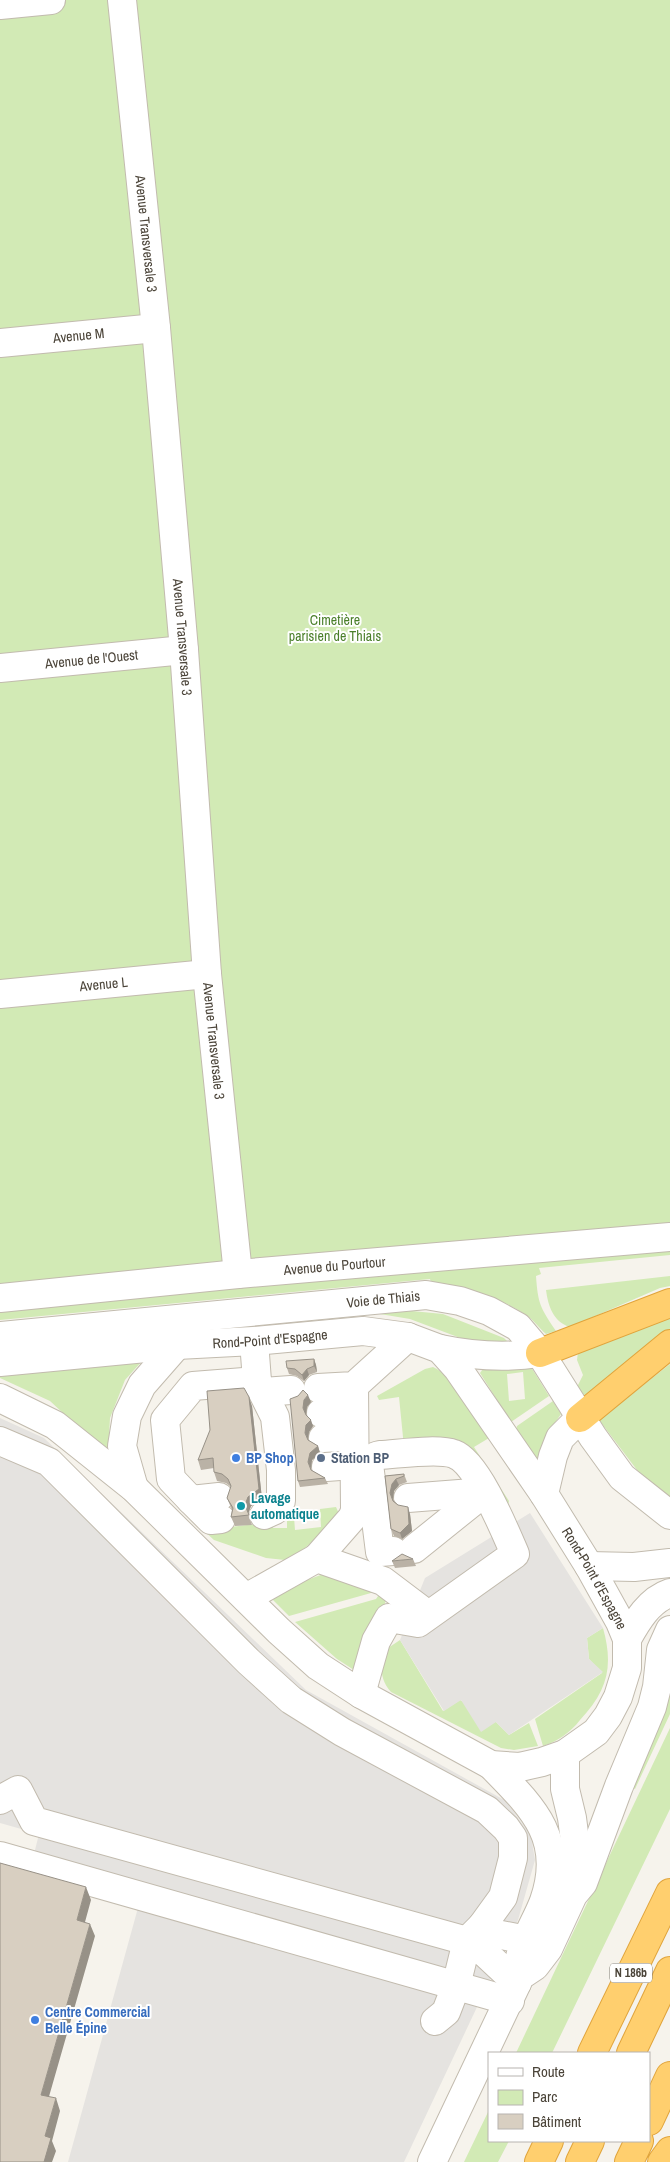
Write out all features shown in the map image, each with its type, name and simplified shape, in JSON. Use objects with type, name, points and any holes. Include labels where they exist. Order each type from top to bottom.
[{"type":"highway","points":[[540,1353],[670,1303]]},
{"type":"highway","points":[[580,1418],[670,1344]]},
{"type":"highway","name":"N 186b","points":[[592,2052],[670,1893]]},
{"type":"highway","points":[[631,2052],[670,1971]]},
{"type":"highway","points":[[650,2119],[670,2076]]},
{"type":"highway","points":[[539,2162],[549,2142]]},
{"type":"highway","points":[[580,2162],[590,2142]]},
{"type":"highway","points":[[630,2162],[640,2142]]},
{"type":"highway","points":[[662,2162],[670,2151]]},
{"type":"street","points":[[0,5],[51,0]]},
{"type":"street","name":"Avenue Transversale 3","points":[[122,0],[156,328],[184,650],[207,974],[238,1274]]},
{"type":"street","name":"Avenue M","points":[[0,343],[156,328]]},
{"type":"street","name":"Avenue de l'Ouest","points":[[0,668],[184,650]]},
{"type":"street","name":"Avenue L","points":[[0,994],[207,974]]},
{"type":"street","name":"Avenue du Pourtour","points":[[0,1298],[238,1274],[670,1237]]},
{"type":"street","name":"Voie de Thiais","points":[[0,1336],[426,1296],[460,1301],[489,1311],[518,1327],[540,1353],[580,1418],[622,1477],[670,1515]]},
{"type":"street","name":"Rond-Point d'Espagne","points":[[0,1362],[177,1345],[254,1341],[363,1331],[408,1336],[440,1349],[458,1369],[544,1494],[589,1566],[620,1622],[628,1639],[627,1668],[618,1697],[608,1716],[596,1732],[565,1754],[520,1767],[491,1766],[361,1694],[318,1666],[134,1488],[55,1425],[0,1398]]},
{"type":"street","points":[[381,1500],[354,1465],[354,1410],[408,1336]]},
{"type":"street","points":[[254,1341],[260,1387],[286,1421],[290,1470],[266,1494],[263,1505]]},
{"type":"street","points":[[134,1488],[122,1446],[127,1416],[142,1385],[177,1345]]},
{"type":"street","points":[[440,1349],[462,1354],[498,1357],[540,1353]]},
{"type":"street","points":[[220,1508],[211,1520],[171,1479],[165,1420],[193,1386],[260,1387]]},
{"type":"street","points":[[354,1410],[321,1413],[354,1410]]},
{"type":"street","points":[[544,1494],[553,1456],[560,1438],[580,1418]]},
{"type":"street","points":[[0,1441],[49,1462],[250,1662],[291,1700],[342,1732],[487,1810],[506,1828],[514,1844],[513,1858],[503,1897],[475,1934],[446,2012],[436,2021]]},
{"type":"street","points":[[361,1694],[376,1641],[389,1618],[423,1619],[515,1554],[500,1518],[485,1492],[466,1460],[455,1454],[437,1452],[373,1457],[369,1464],[381,1500],[380,1552],[403,1550],[485,1492]]},
{"type":"street","points":[[326,1467],[354,1465]]},
{"type":"street","points":[[246,1598],[318,1558],[352,1518],[355,1511],[381,1500],[485,1492]]},
{"type":"street","points":[[318,1558],[383,1581],[423,1619]]},
{"type":"street","points":[[589,1566],[634,1567],[670,1563]]},
{"type":"street","points":[[628,1639],[634,1625],[650,1606],[658,1599],[670,1593]]},
{"type":"street","points":[[432,2162],[516,1987],[536,1966],[548,1949],[573,1895],[583,1883],[618,1786],[645,1727],[657,1687],[661,1650],[670,1630]]},
{"type":"street","points":[[291,1700],[318,1666]]},
{"type":"street","points":[[565,1754],[565,1789],[572,1818],[576,1849],[573,1895]]},
{"type":"street","points":[[491,1766],[524,1799],[548,1838],[551,1853],[547,1891],[519,1958],[516,1987]]},
{"type":"street","points":[[9,1795],[34,1821],[475,1934],[496,1934],[527,1940]]},
{"type":"street","points":[[0,1856],[456,1986],[516,1987]]},
{"type":"street","points":[[475,1934],[486,1954],[516,1987]]},
{"type":"green space","name":"Cimetière parisien de Thiais","points":[[0,0],[670,0],[670,1255],[539,1268],[541,1274],[536,1276],[539,1299],[543,1310],[556,1331],[546,1334],[529,1317],[515,1308],[468,1290],[431,1282],[430,1279],[0,1320]]},
{"type":"green space","points":[[670,1276],[670,1286],[660,1288],[570,1327],[564,1325],[555,1317],[548,1301],[546,1290]]},
{"type":"green space","points":[[412,1311],[443,1314],[504,1338],[508,1342],[503,1344],[463,1339],[410,1319],[374,1313]]},
{"type":"green space","points":[[670,1318],[670,1329],[585,1395],[582,1394],[577,1387],[583,1375],[577,1360],[578,1352]]},
{"type":"green space","points":[[143,1360],[125,1380],[110,1418],[108,1455],[50,1401],[0,1378],[0,1373]]},
{"type":"green space","points":[[670,1364],[670,1500],[637,1470],[599,1420]]},
{"type":"green space","points":[[433,1367],[449,1379],[457,1388],[489,1438],[474,1447],[509,1501],[507,1510],[471,1454],[404,1447],[399,1397],[379,1400],[377,1396],[425,1369]]},
{"type":"green space","points":[[531,1367],[549,1396],[511,1422],[480,1373],[483,1369]],"holes":[[[523,1372],[525,1399],[509,1401],[507,1374]]]},
{"type":"green space","points":[[553,1401],[561,1414],[548,1433],[537,1462],[516,1430],[517,1426]]},
{"type":"green space","points":[[336,1507],[340,1516],[337,1520],[305,1548],[285,1560],[266,1558],[214,1540],[190,1518],[222,1528],[264,1523],[273,1516],[273,1528],[287,1528],[287,1514],[290,1513],[294,1517],[295,1530],[321,1527],[320,1509]]},
{"type":"green space","points":[[326,1573],[376,1587],[371,1593],[289,1616],[271,1598],[291,1586]]},
{"type":"green space","points":[[383,1589],[386,1600],[383,1609],[354,1670],[337,1659],[295,1622],[376,1599]]},
{"type":"green space","points":[[603,1628],[608,1655],[608,1667],[606,1678],[597,1699],[568,1733],[554,1742],[543,1746],[535,1719],[602,1673],[589,1659],[587,1638]]},
{"type":"green space","points":[[400,1640],[443,1711],[460,1700],[496,1722],[509,1735],[529,1723],[538,1746],[514,1750],[501,1748],[391,1692],[383,1678],[382,1652]]},
{"type":"green space","points":[[670,1674],[670,1714],[635,1789],[629,1786]]},
{"type":"green space","points":[[670,1728],[670,1809],[552,2052],[516,2052]]},
{"type":"green space","points":[[488,2112],[488,2142],[508,2142],[498,2162],[464,2162]]},
{"type":"shaded area","points":[[0,1418],[44,1438],[306,1690],[506,1801],[531,1836],[535,1860],[518,1920],[404,2162],[68,2162],[144,1886],[34,1854],[39,1834],[0,1823]]},
{"type":"shaded area","points":[[530,1513],[603,1628],[587,1638],[589,1659],[603,1672],[509,1735],[496,1722],[481,1732],[461,1700],[444,1711],[400,1640],[425,1578]]},
{"type":"building","points":[[314,1359],[314,1366],[307,1369],[302,1375],[295,1369],[287,1368],[286,1361]]},
{"type":"building","points":[[244,1388],[249,1397],[259,1489],[248,1497],[245,1505],[249,1515],[231,1517],[233,1508],[227,1498],[231,1486],[228,1479],[222,1474],[214,1472],[213,1458],[198,1460],[210,1430],[207,1391]]},
{"type":"building","points":[[303,1390],[308,1395],[304,1400],[303,1408],[311,1420],[306,1425],[305,1433],[308,1440],[318,1446],[310,1453],[308,1462],[311,1470],[325,1478],[298,1481],[290,1399],[298,1396]]},
{"type":"building","points":[[404,1474],[404,1476],[396,1479],[392,1484],[390,1493],[393,1501],[398,1505],[408,1507],[409,1524],[400,1533],[391,1529],[385,1476]]},
{"type":"building","points":[[402,1554],[413,1559],[392,1561]]},
{"type":"building","name":"Centre Commercial Belle Épine","points":[[0,1863],[86,1887],[77,1920],[90,1924],[41,2095],[56,2098],[45,2136],[51,2138],[44,2162],[0,2162]]},
{"type":"place","name":"BP Shop","points":[[236,1458]]},
{"type":"place","name":"Station BP","points":[[321,1458]]},
{"type":"place","name":"Lavage automatique","points":[[241,1506]]},
{"type":"place","name":"Centre Commercial Belle Épine","points":[[35,2020]]}]
